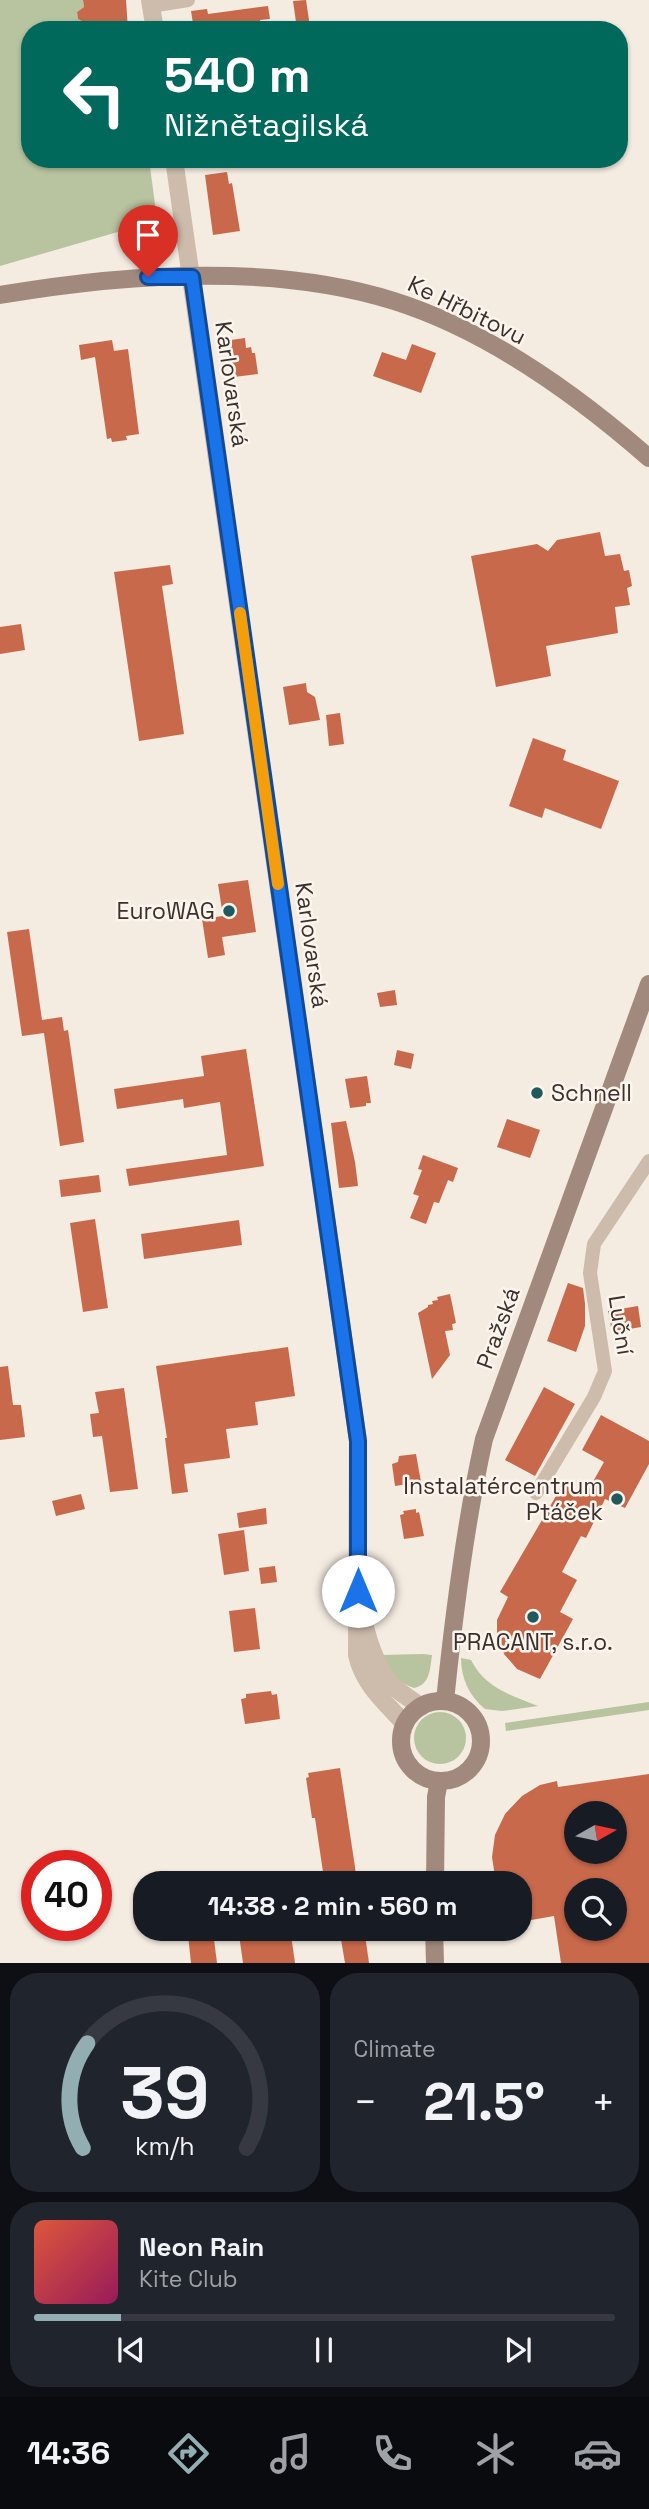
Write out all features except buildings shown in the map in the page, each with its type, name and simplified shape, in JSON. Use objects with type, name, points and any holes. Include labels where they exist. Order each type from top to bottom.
[{"type":"main road","name":"Ke Hřbitovu","points":[[0,295],[100,280],[192,277],[314,283],[358,291],[427,313],[529,367],[593,412],[649,458]]},
{"type":"main road","name":"Pražská","points":[[445,1701],[463,1557],[484,1439],[649,984]]},
{"type":"main road","points":[[445,1701],[455,1703],[472,1715],[481,1741],[476,1761],[469,1770],[450,1780],[439,1781],[422,1776],[409,1764],[402,1740],[405,1724],[421,1707],[445,1701]]},
{"type":"main road","points":[[435,1871],[436,1797],[439,1781]]},
{"type":"main road","points":[[434,1941],[435,1963]]},
{"type":"street","points":[[154,21],[151,3],[188,0]]},
{"type":"street","name":"Karlovarská","points":[[175,168],[358,1441],[359,1665],[370,1686],[405,1724]]},
{"type":"street","name":"Luční","points":[[536,1493],[594,1397],[605,1371],[590,1273],[591,1256],[594,1244],[649,1161]]},
{"type":"street","points":[[358,1591],[366,1630],[385,1675],[393,1685],[421,1707]]},
{"type":"green space","points":[[0,0],[83,0],[84,7],[77,12],[78,19],[84,21],[21,21],[21,168],[150,168],[156,212],[142,225],[0,266]]},
{"type":"green space","points":[[382,1655],[432,1655],[430,1671],[423,1684],[414,1688],[394,1675]]},
{"type":"green space","points":[[461,1658],[471,1660],[491,1684],[538,1706],[502,1711],[485,1709],[467,1686]]},
{"type":"green space","points":[[649,1702],[649,1710],[506,1731],[505,1723]]},
{"type":"green space","points":[[440,1712],[450,1714],[458,1720],[464,1728],[464,1748],[458,1756],[450,1762],[440,1764],[430,1762],[422,1756],[416,1748],[414,1738],[416,1728],[422,1720],[430,1714]]},
{"type":"slow traffic","points":[[240,613],[278,884]]},
{"type":"place","name":"EuroWAG","points":[[229,911]]},
{"type":"place","name":"Schnell","points":[[537,1093]]},
{"type":"place","name":"Instalatércentrum Ptáček","points":[[617,1499]]},
{"type":"place","name":"PRACANT, s.r.o.","points":[[533,1617]]},
{"type":"route","points":[[148,277],[192,277],[358,1441],[358,1591]]}]
